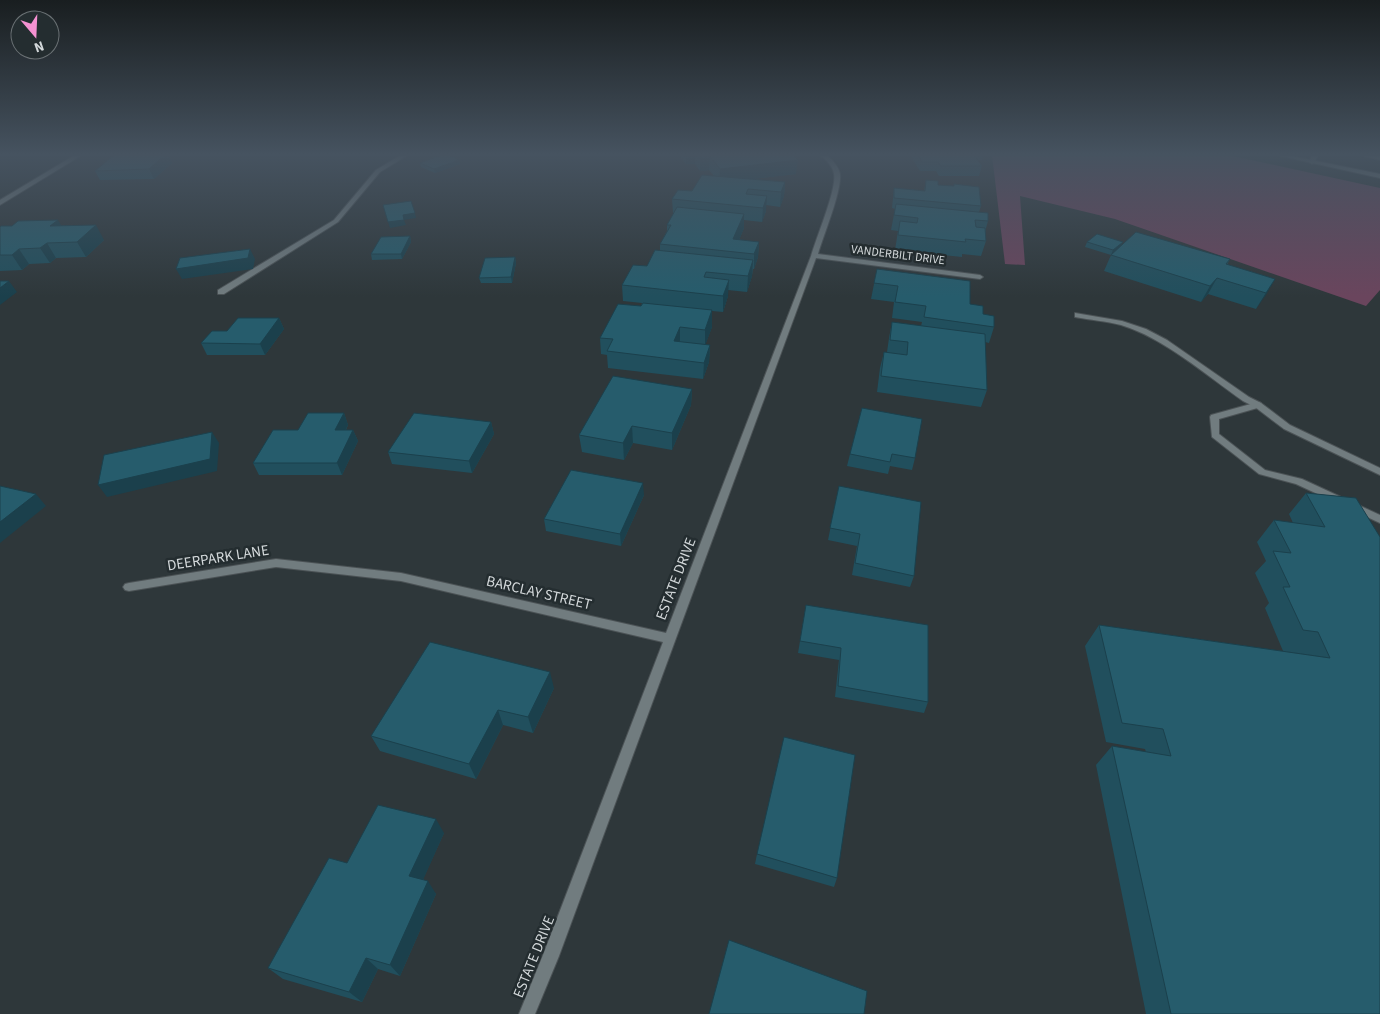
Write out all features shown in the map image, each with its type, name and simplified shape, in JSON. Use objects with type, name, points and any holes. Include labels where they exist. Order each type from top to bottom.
[{"type":"street","points":[[221,292],[336,221],[352,202]]},
{"type":"street","name":"ESTATE DRIVE","points":[[527,1014],[551,956],[814,256],[831,202]]},
{"type":"street","name":"VANDERBILT DRIVE","points":[[814,256],[980,276]]},
{"type":"street","points":[[1078,315],[1122,323],[1143,331],[1164,342],[1258,405],[1287,427],[1380,472]]},
{"type":"street","points":[[1258,405],[1214,417],[1215,435],[1262,472],[1299,481],[1380,519]]},
{"type":"street","name":"DEERPARK LANE","points":[[129,587],[276,563],[401,577]]},
{"type":"street","name":"BARCLAY STREET","points":[[401,577],[670,639]]},
{"type":"shaded area","points":[[998,202],[1020,202],[1025,265],[1005,264]]},
{"type":"shaded area","points":[[1046,202],[1380,202],[1380,290],[1366,306],[1115,219]]},
{"type":"building","points":[[411,202],[415,213],[403,215],[404,220],[388,222],[383,205]]},
{"type":"building","points":[[706,202],[765,202],[763,208]]},
{"type":"building","points":[[941,202],[981,202],[981,206]]},
{"type":"building","points":[[896,204],[988,213],[988,221],[975,220],[976,227],[985,228],[986,241],[965,239],[966,242],[898,235],[900,221],[917,223],[918,218],[894,215]]},
{"type":"building","points":[[677,207],[744,214],[733,239],[759,242],[754,254],[660,244],[671,225],[667,225]]},
{"type":"building","points":[[58,220],[50,226],[96,225],[77,242],[47,243],[40,248],[19,249],[12,255],[0,255],[1,226],[12,226],[18,221]]},
{"type":"building","points":[[1136,232],[1230,259],[1226,264],[1275,279],[1266,293],[1217,278],[1210,286],[1111,255]]},
{"type":"building","points":[[1097,234],[1123,242],[1113,250],[1087,242]]},
{"type":"building","points":[[410,236],[401,254],[371,254],[381,237]]},
{"type":"building","points":[[250,249],[248,258],[176,269],[180,258]]},
{"type":"building","points":[[655,250],[753,260],[748,276],[706,272],[704,277],[729,280],[723,296],[622,285],[633,265],[647,266]]},
{"type":"building","points":[[515,257],[511,277],[479,278],[485,258]]},
{"type":"building","points":[[877,269],[970,281],[970,304],[983,306],[983,314],[994,316],[994,327],[924,317],[926,306],[895,302],[898,286],[874,283]]},
{"type":"building","points":[[0,281],[9,281],[0,288]]},
{"type":"building","points":[[643,303],[712,310],[705,330],[680,327],[674,341],[710,345],[704,363],[607,351],[613,339],[600,338],[618,304],[641,306]]},
{"type":"building","points":[[238,318],[279,318],[260,344],[201,343],[212,331],[227,331]]},
{"type":"building","points":[[892,322],[985,334],[987,390],[881,376],[884,352],[907,355],[908,342],[890,340]]},
{"type":"building","points":[[613,376],[692,389],[672,433],[632,426],[623,443],[579,435]]},
{"type":"building","points":[[862,408],[922,419],[915,458],[892,454],[890,462],[850,454]]},
{"type":"building","points":[[308,413],[344,413],[335,430],[353,430],[337,463],[253,463],[273,430],[298,430]]},
{"type":"building","points":[[414,413],[491,422],[469,461],[388,452]]},
{"type":"building","points":[[212,432],[210,459],[98,485],[104,455]]},
{"type":"building","points":[[571,470],[643,483],[620,534],[544,519]]},
{"type":"building","points":[[0,486],[36,494],[0,522]]},
{"type":"building","points":[[839,486],[921,502],[914,576],[855,563],[860,534],[830,528]]},
{"type":"building","points":[[1306,493],[1356,498],[1380,537],[1380,1014],[1171,1014],[1112,746],[1171,756],[1163,729],[1122,723],[1099,625],[1330,658],[1318,632],[1303,630],[1283,587],[1290,587],[1273,551],[1291,553],[1274,520],[1325,527]]},
{"type":"building","points":[[806,605],[928,625],[928,702],[838,686],[841,648],[800,641]]},
{"type":"building","points":[[430,642],[550,672],[528,717],[498,710],[469,764],[371,736]]},
{"type":"building","points":[[784,737],[855,755],[837,878],[757,854]]},
{"type":"building","points":[[378,805],[436,819],[409,876],[428,881],[390,965],[366,958],[349,992],[268,968],[329,858],[347,863]]},
{"type":"building","points":[[729,940],[867,991],[864,1014],[709,1014]]}]
